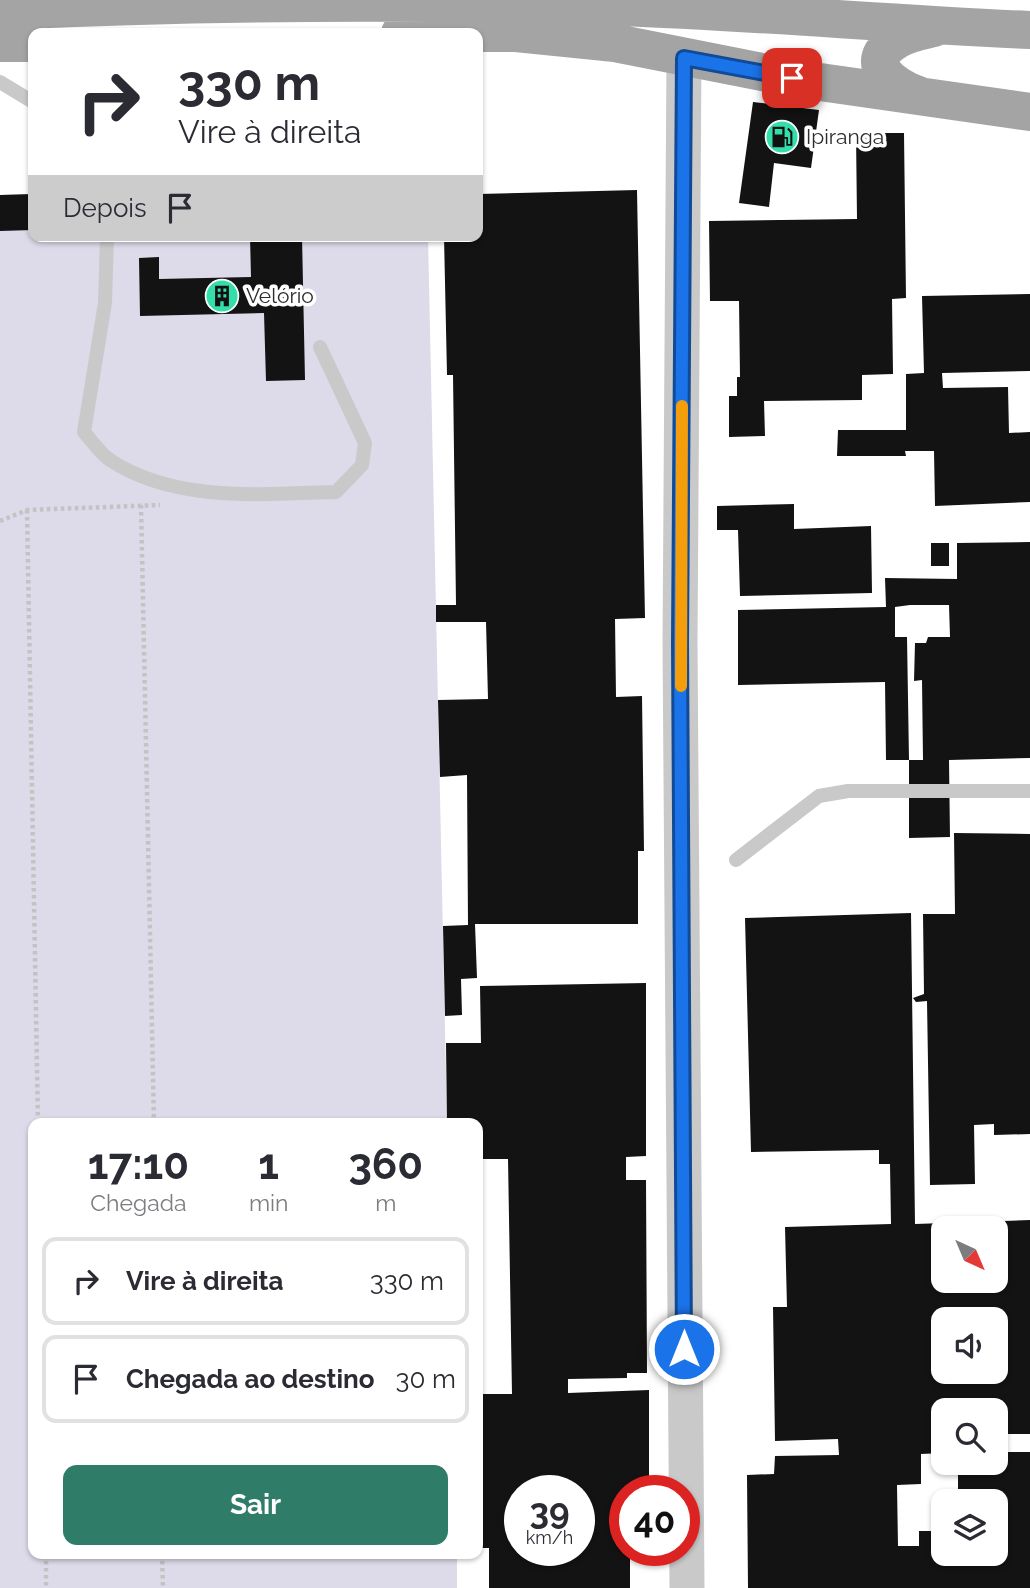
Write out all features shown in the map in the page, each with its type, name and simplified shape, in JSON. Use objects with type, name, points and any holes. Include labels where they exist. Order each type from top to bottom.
[{"type":"main road","points":[[0,11],[113,6],[468,3],[620,7],[1030,30]]},
{"type":"main road","points":[[933,100],[893,84],[882,72],[881,57],[895,41],[946,24]]},
{"type":"main road","points":[[483,33],[516,33],[615,43],[684,58],[933,100],[1026,110]]},
{"type":"main road","points":[[0,43],[28,43]]},
{"type":"street","points":[[684,58],[680,642],[687,1588]]},
{"type":"lane","points":[[0,82],[28,99]]},
{"type":"lane","points":[[107,242],[105,303],[84,432],[108,459],[152,481],[216,493],[336,492],[362,465],[365,443],[320,347]]},
{"type":"lane","points":[[736,860],[819,796],[848,790],[1030,791]]},
{"type":"path","points":[[141,505],[154,1118]]},
{"type":"path","points":[[0,521],[27,510],[168,506]]},
{"type":"path","points":[[27,510],[38,1118]]},
{"type":"path","points":[[46,1559],[46,1588]]},
{"type":"path","points":[[162,1559],[163,1588]]},
{"type":"shaded area","points":[[28,194],[28,242],[428,242],[447,1118],[28,1118],[28,1559],[457,1559],[457,1588],[0,1588],[0,195]]},
{"type":"building","name":"Ipiranga","points":[[753,102],[819,110],[811,168],[774,163],[769,207],[739,203]]},
{"type":"building","points":[[856,133],[904,133],[906,298],[892,299],[893,374],[862,375],[862,400],[764,401],[765,436],[729,437],[729,396],[737,396],[737,377],[740,377],[739,301],[710,301],[709,221],[857,219]]},
{"type":"building","points":[[637,190],[645,618],[615,619],[616,697],[642,696],[644,851],[638,851],[638,924],[475,924],[477,978],[461,979],[462,1015],[445,1016],[443,926],[468,925],[467,775],[440,777],[438,700],[488,699],[486,622],[436,622],[436,605],[456,605],[453,375],[447,375],[444,242],[483,242],[483,194]]},
{"type":"building","points":[[28,194],[28,230],[0,231],[0,195]]},
{"type":"building","name":"Velório","points":[[250,242],[302,242],[305,380],[266,381],[264,313],[140,316],[139,258],[159,257],[159,279],[251,277]]},
{"type":"building","points":[[1030,294],[1030,371],[942,373],[943,388],[1008,387],[1009,433],[1030,432],[1030,502],[935,506],[934,451],[905,451],[906,456],[837,456],[838,430],[906,430],[906,374],[924,373],[922,296]]},
{"type":"building","points":[[794,504],[794,529],[871,526],[872,593],[740,596],[738,530],[717,530],[717,506]]},
{"type":"building","points":[[1030,542],[1030,758],[949,760],[950,837],[909,838],[909,760],[886,760],[885,682],[738,685],[738,610],[886,607],[885,578],[957,579],[957,543]],"holes":[[[949,605],[950,637],[928,637],[926,643],[915,643],[914,681],[922,680],[923,760],[909,760],[907,637],[895,637],[895,607]]]},
{"type":"building","points":[[931,543],[949,543],[949,566],[931,566]]},
{"type":"building","points":[[954,833],[1030,834],[1030,1134],[994,1135],[994,1124],[974,1125],[975,1184],[930,1185],[927,1001],[916,1002],[913,998],[924,994],[923,914],[955,914]]},
{"type":"building","points":[[911,913],[915,1224],[931,1223],[931,1293],[1008,1293],[1008,1221],[1030,1220],[1030,1434],[1008,1434],[1008,1398],[931,1398],[931,1454],[921,1454],[921,1484],[897,1485],[898,1546],[919,1546],[919,1531],[931,1531],[931,1566],[1008,1566],[1008,1489],[958,1489],[958,1475],[1008,1475],[1008,1452],[1030,1452],[1030,1588],[748,1588],[747,1475],[774,1474],[775,1456],[839,1455],[838,1439],[775,1441],[773,1307],[787,1307],[785,1227],[891,1224],[890,1164],[879,1164],[879,1150],[751,1152],[745,918]]},
{"type":"building","points":[[646,983],[646,1156],[626,1157],[626,1180],[646,1180],[647,1373],[627,1373],[627,1378],[568,1379],[568,1393],[649,1390],[649,1475],[609,1475],[609,1566],[630,1566],[630,1588],[489,1588],[489,1548],[483,1548],[483,1394],[512,1394],[508,1159],[483,1159],[483,1118],[447,1118],[446,1043],[481,1043],[480,986]]},
{"type":"slow traffic","points":[[681,686],[682,406]]},
{"type":"place","name":"Ipiranga","points":[[782,137]]},
{"type":"place","name":"Velório","points":[[222,296]]},
{"type":"route","points":[[684,1349],[680,642],[684,58],[792,78]]}]
